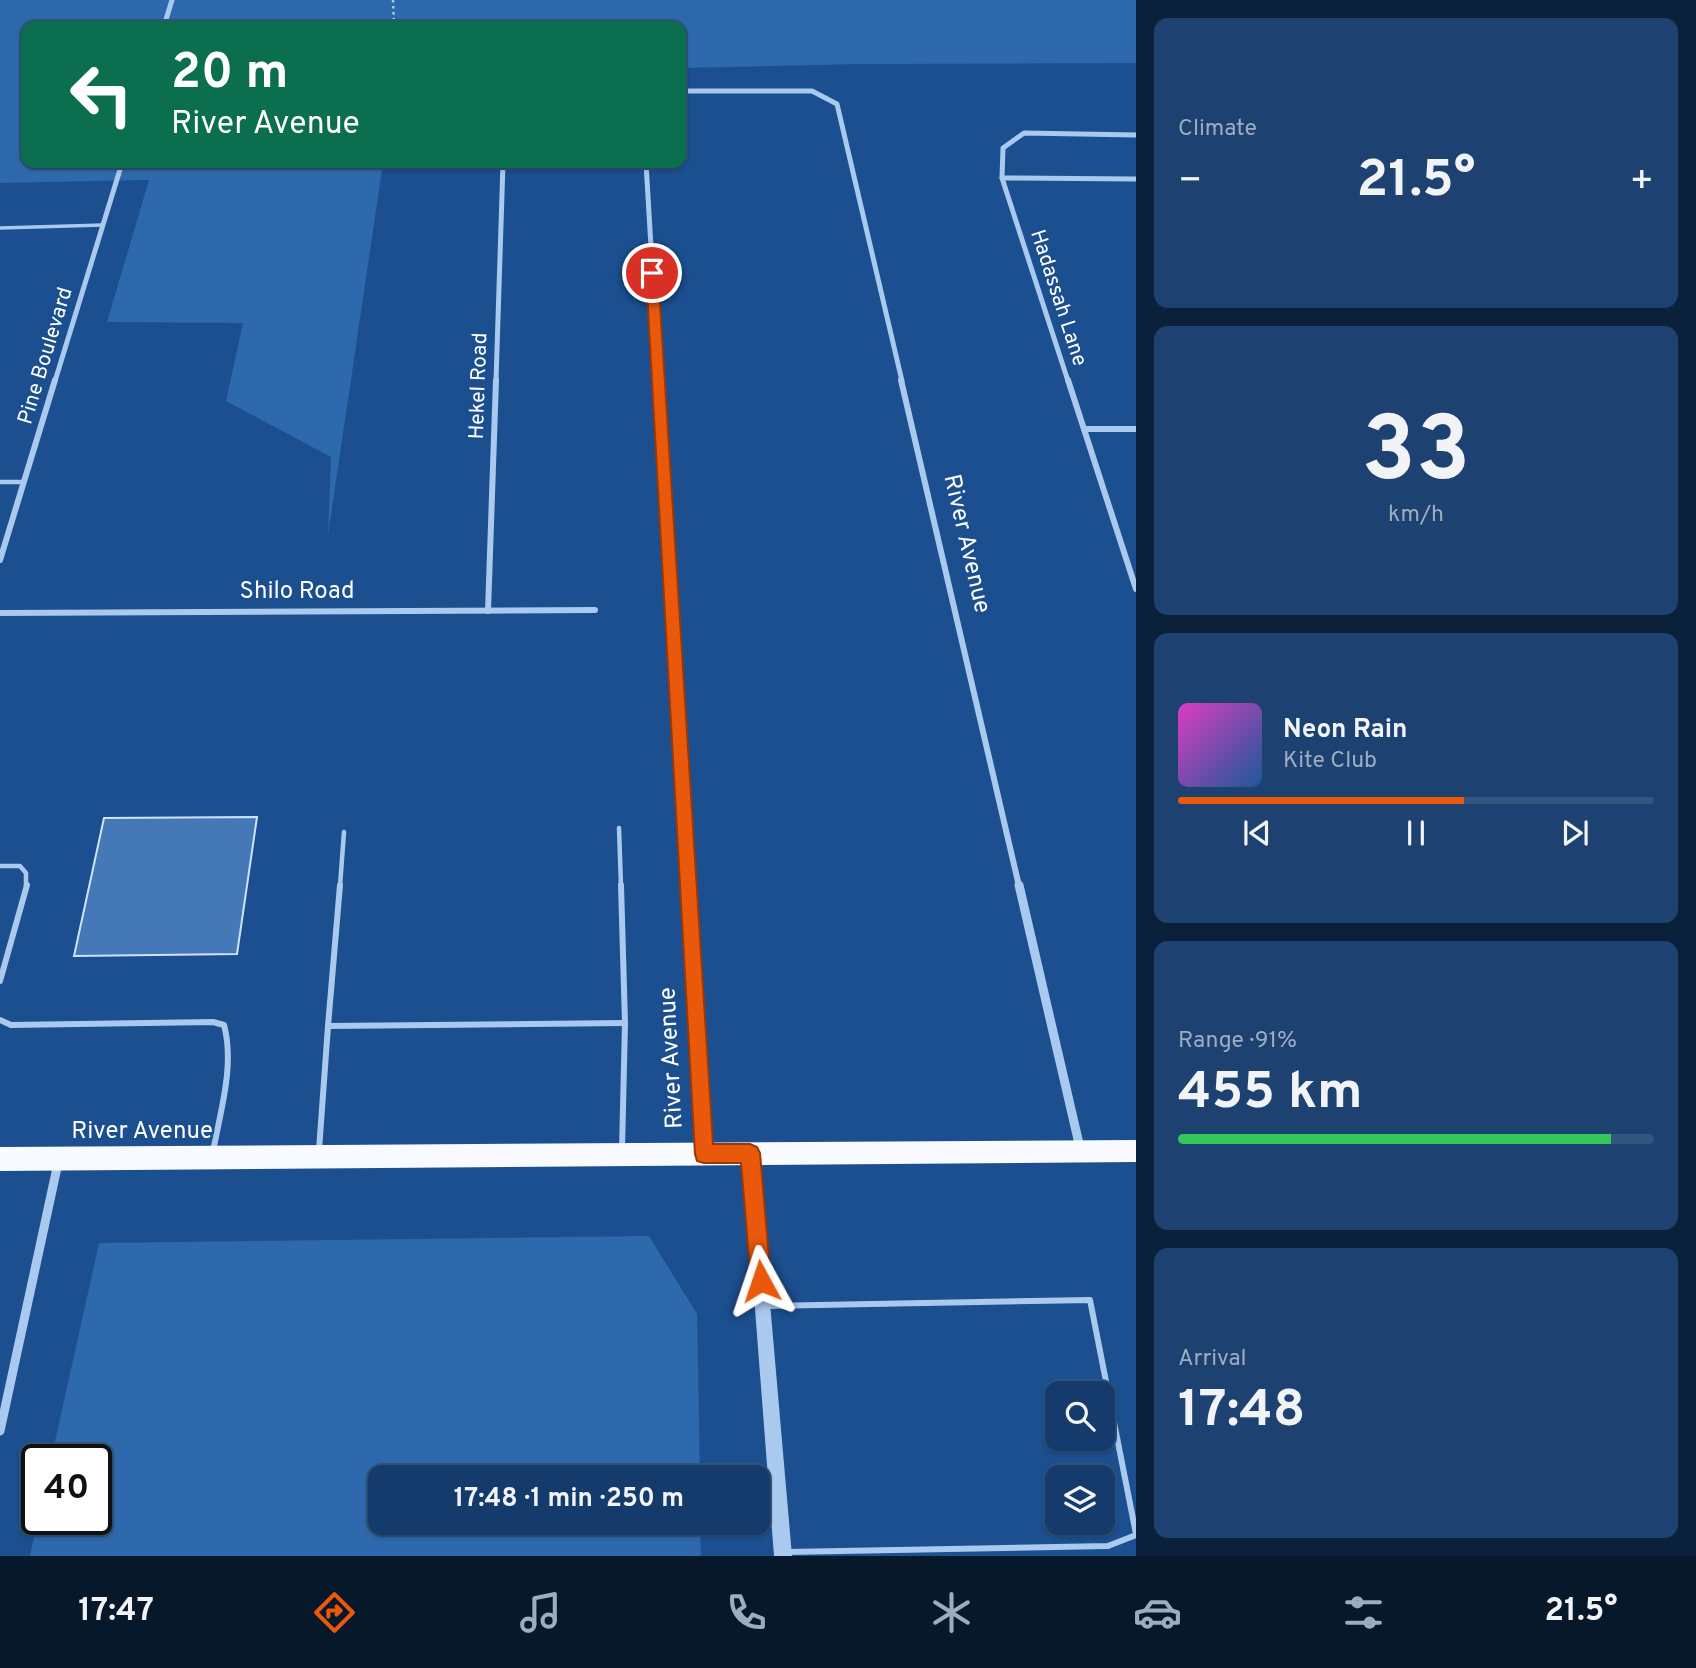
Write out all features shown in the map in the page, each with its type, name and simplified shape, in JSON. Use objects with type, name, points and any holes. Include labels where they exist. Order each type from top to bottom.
[{"type":"highway","name":"River Avenue","points":[[0,1159],[1136,1152]]},
{"type":"street","points":[[166,21],[172,0]]},
{"type":"street","name":"River Avenue","points":[[686,92],[812,91],[836,104],[1081,1152]]},
{"type":"street","name":"Hadassah Lane","points":[[1136,135],[1024,133],[1003,148],[1002,178],[1136,589]]},
{"type":"street","name":"Pine Boulevard","points":[[0,560],[120,168]]},
{"type":"street","name":"Hekel Road","points":[[488,611],[503,168]]},
{"type":"street","name":"River Avenue","points":[[646,168],[704,1154]]},
{"type":"street","points":[[1002,178],[1136,179]]},
{"type":"street","points":[[1084,429],[1136,429]]},
{"type":"street","name":"Shilo Road","points":[[0,613],[595,610]]},
{"type":"street","points":[[750,1153],[783,1554]]},
{"type":"street","points":[[0,1431],[58,1158]]},
{"type":"lane","points":[[0,228],[103,225]]},
{"type":"lane","points":[[0,482],[23,482]]},
{"type":"lane","points":[[619,828],[625,1023],[622,1154]]},
{"type":"lane","points":[[318,1157],[344,832]]},
{"type":"lane","points":[[0,866],[20,866],[26,873],[27,884],[0,981]]},
{"type":"lane","points":[[0,1020],[11,1025],[213,1021],[224,1026],[228,1034],[228,1052],[213,1157]]},
{"type":"lane","points":[[328,1026],[625,1023]]},
{"type":"lane","points":[[763,1306],[1090,1300],[1136,1534],[1108,1546],[783,1554]]},
{"type":"path","points":[[393,0],[394,21]]},
{"type":"shaded area","points":[[0,0],[1136,0],[1136,63],[686,68],[686,21],[21,21],[21,168],[382,168],[328,535],[331,457],[226,401],[243,323],[107,322],[149,180],[0,183]]},
{"type":"shaded area","points":[[649,1236],[697,1314],[700,1465],[368,1465],[368,1535],[700,1535],[701,1556],[30,1556],[35,1535],[112,1535],[112,1444],[54,1444],[99,1243]]},
{"type":"building","points":[[257,817],[237,954],[74,956],[104,818]]},
{"type":"route","points":[[652,273],[704,1154],[750,1153],[761,1281]]}]
